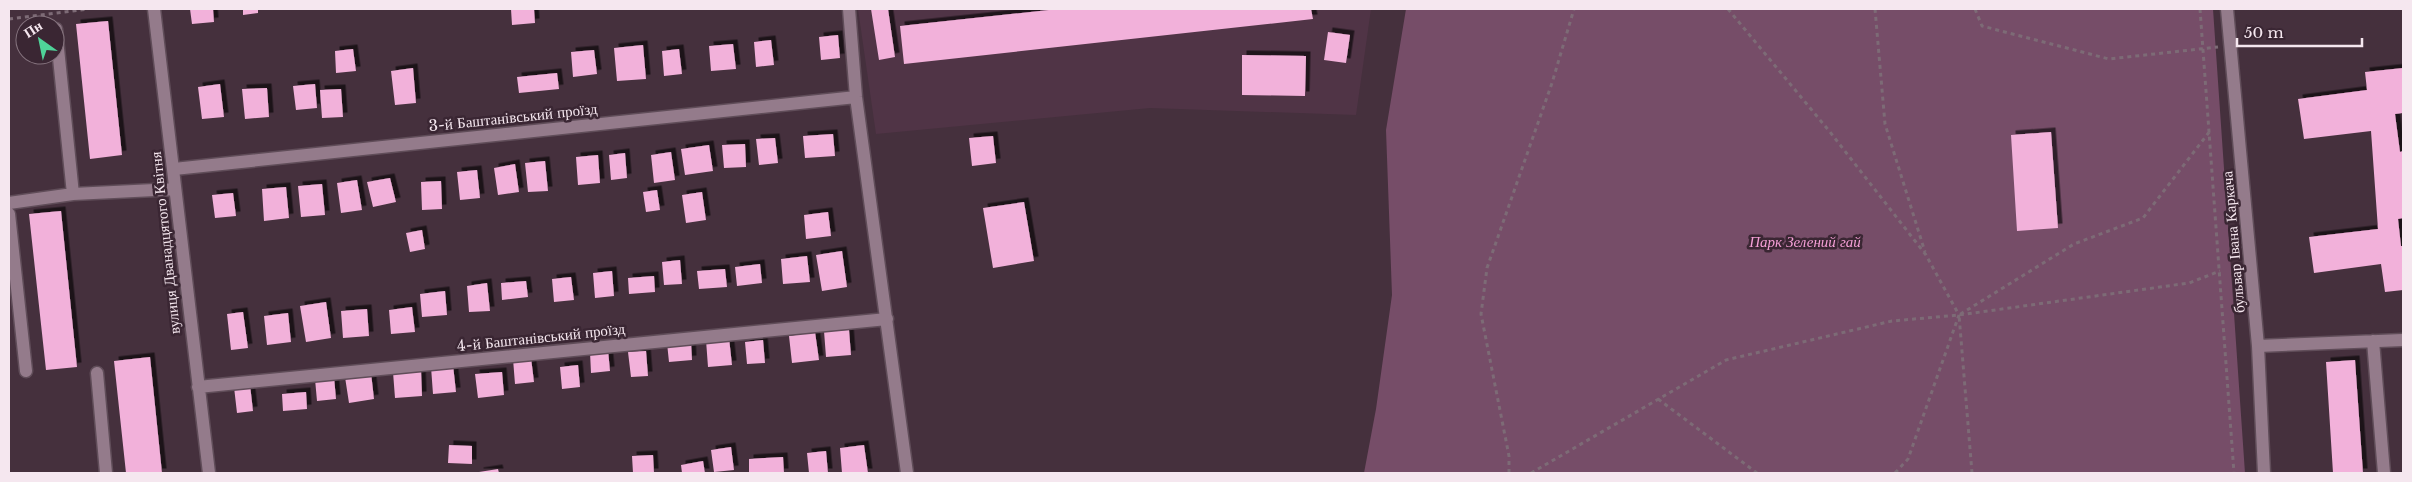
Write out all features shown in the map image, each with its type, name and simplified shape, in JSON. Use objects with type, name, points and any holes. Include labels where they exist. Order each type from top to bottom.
[{"type":"street","name":"вулиця Дванадцятого Квітня","points":[[154,9],[209,473]]},
{"type":"street","points":[[849,9],[856,97],[908,473]]},
{"type":"street","name":"бульвар Івана Каркача","points":[[2227,9],[2258,346],[2264,473]]},
{"type":"street","points":[[60,65],[73,194]]},
{"type":"street","name":"3-й Баштанівський проїзд","points":[[174,169],[856,97]]},
{"type":"street","points":[[9,202],[73,194],[175,189]]},
{"type":"street","points":[[9,214],[26,371]]},
{"type":"street","name":"4-й Баштанівський проїзд","points":[[198,387],[887,319]]},
{"type":"street","points":[[2258,346],[2403,340]]},
{"type":"street","points":[[2373,341],[2384,473]]},
{"type":"street","points":[[97,373],[106,473]]},
{"type":"path","points":[[9,19],[88,9]]},
{"type":"path","points":[[1509,473],[1509,456],[1481,314],[1483,296],[1487,268],[1552,82],[1574,9]]},
{"type":"path","points":[[1728,9],[1830,132],[1926,255],[1959,315],[1972,473]]},
{"type":"path","points":[[1875,9],[1885,124],[1926,255]]},
{"type":"path","points":[[1975,9],[1982,26],[2109,59],[2231,46]]},
{"type":"path","points":[[2200,9],[2234,473]]},
{"type":"path","points":[[1895,473],[1908,459],[1959,315],[2074,244],[2143,218],[2210,131]]},
{"type":"path","points":[[1531,473],[1726,360],[1892,321],[1959,315],[2189,283],[2220,271]]},
{"type":"path","points":[[1658,399],[1757,473]]},
{"type":"shaded area","points":[[858,9],[1371,9],[1356,115],[1150,108],[876,134]]},
{"type":"green space","name":"Парк Зелений гай","points":[[1406,9],[2213,9],[2245,473],[1364,473],[1376,409],[1392,295],[1386,130]]},
{"type":"building","points":[[190,9],[213,9],[214,22],[192,24]]},
{"type":"building","points":[[243,9],[258,9],[258,13],[243,15]]},
{"type":"building","points":[[511,9],[534,9],[535,23],[512,25]]},
{"type":"building","points":[[871,9],[888,9],[895,57],[879,60]]},
{"type":"building","points":[[1058,9],[1311,9],[1313,19],[904,64],[900,26]]},
{"type":"building","points":[[108,21],[122,155],[90,159],[76,24]]},
{"type":"building","points":[[1328,32],[1350,35],[1346,63],[1324,60]]},
{"type":"building","points":[[838,35],[840,58],[821,60],[819,37]]},
{"type":"building","points":[[771,40],[774,65],[756,67],[754,42]]},
{"type":"building","points":[[733,44],[736,69],[711,71],[709,46]]},
{"type":"building","points":[[643,45],[646,79],[617,81],[614,48]]},
{"type":"building","points":[[353,49],[356,71],[336,73],[335,51]]},
{"type":"building","points":[[679,49],[682,74],[664,76],[662,51]]},
{"type":"building","points":[[594,50],[597,74],[573,77],[571,52]]},
{"type":"building","points":[[1242,55],[1306,56],[1305,96],[1242,95]]},
{"type":"building","points":[[413,68],[416,103],[395,105],[391,71]]},
{"type":"building","points":[[2403,68],[2403,113],[2395,114],[2400,152],[2403,151],[2403,218],[2398,219],[2401,246],[2403,246],[2403,290],[2385,292],[2381,264],[2314,273],[2309,237],[2378,229],[2371,131],[2304,139],[2298,99],[2367,90],[2365,72]]},
{"type":"building","points":[[557,73],[559,89],[519,93],[517,77]]},
{"type":"building","points":[[220,84],[224,117],[202,119],[198,87]]},
{"type":"building","points":[[315,84],[317,108],[296,110],[293,86]]},
{"type":"building","points":[[267,88],[269,117],[245,119],[242,89]]},
{"type":"building","points":[[341,89],[343,117],[322,118],[320,90]]},
{"type":"building","points":[[2051,132],[2058,228],[2017,231],[2011,135]]},
{"type":"building","points":[[833,134],[835,156],[805,158],[803,136]]},
{"type":"building","points":[[993,136],[996,163],[972,166],[969,138]]},
{"type":"building","points":[[775,138],[778,163],[759,165],[756,139]]},
{"type":"building","points":[[745,144],[746,167],[724,168],[722,145]]},
{"type":"building","points":[[709,145],[713,171],[685,175],[681,149]]},
{"type":"building","points":[[671,152],[675,180],[654,183],[651,155]]},
{"type":"building","points":[[625,153],[627,178],[611,180],[609,155]]},
{"type":"building","points":[[598,155],[600,183],[578,185],[576,157]]},
{"type":"building","points":[[545,161],[548,191],[528,192],[525,163]]},
{"type":"building","points":[[515,164],[519,192],[498,195],[494,168]]},
{"type":"building","points":[[477,170],[480,198],[460,200],[457,172]]},
{"type":"building","points":[[390,178],[396,202],[373,207],[367,182]]},
{"type":"building","points":[[357,180],[362,210],[341,213],[337,183]]},
{"type":"building","points":[[441,181],[442,209],[422,210],[421,182]]},
{"type":"building","points":[[322,184],[325,215],[301,217],[298,186]]},
{"type":"building","points":[[286,187],[289,218],[264,221],[262,189]]},
{"type":"building","points":[[657,190],[660,210],[646,212],[643,192]]},
{"type":"building","points":[[702,192],[706,220],[686,223],[682,195]]},
{"type":"building","points":[[233,193],[236,216],[215,218],[212,195]]},
{"type":"building","points":[[1024,202],[1034,261],[993,268],[983,208]]},
{"type":"building","points":[[61,211],[77,367],[46,370],[29,214]]},
{"type":"building","points":[[828,212],[831,236],[806,239],[804,215]]},
{"type":"building","points":[[422,230],[425,249],[410,252],[406,233]]},
{"type":"building","points":[[842,251],[847,287],[822,291],[816,255]]},
{"type":"building","points":[[807,256],[810,282],[783,284],[781,259]]},
{"type":"building","points":[[680,260],[682,284],[664,285],[662,262]]},
{"type":"building","points":[[760,264],[762,283],[737,286],[735,267]]},
{"type":"building","points":[[725,269],[727,287],[699,289],[697,271]]},
{"type":"building","points":[[612,271],[614,296],[595,298],[593,273]]},
{"type":"building","points":[[654,276],[655,292],[629,294],[628,278]]},
{"type":"building","points":[[571,277],[574,300],[554,302],[552,279]]},
{"type":"building","points":[[526,281],[528,297],[502,300],[501,283]]},
{"type":"building","points":[[487,283],[490,311],[469,312],[467,286]]},
{"type":"building","points":[[445,291],[447,315],[422,317],[420,294]]},
{"type":"building","points":[[326,302],[331,338],[306,342],[300,306]]},
{"type":"building","points":[[412,307],[415,332],[391,334],[389,310]]},
{"type":"building","points":[[367,309],[369,336],[343,338],[341,311]]},
{"type":"building","points":[[243,312],[248,348],[231,350],[227,314]]},
{"type":"building","points":[[288,313],[291,342],[267,345],[264,316]]},
{"type":"building","points":[[849,330],[851,355],[826,357],[824,331]]},
{"type":"building","points":[[815,332],[819,360],[792,363],[789,336]]},
{"type":"building","points":[[729,338],[732,365],[708,367],[706,340]]},
{"type":"building","points":[[763,340],[765,363],[747,364],[745,342]]},
{"type":"building","points":[[691,342],[692,360],[669,362],[667,343]]},
{"type":"building","points":[[608,350],[610,371],[591,373],[590,352]]},
{"type":"building","points":[[646,351],[648,376],[631,377],[628,352]]},
{"type":"building","points":[[150,357],[162,473],[126,473],[114,361]]},
{"type":"building","points":[[531,358],[534,382],[515,384],[513,359]]},
{"type":"building","points":[[2355,360],[2363,473],[2333,473],[2326,362]]},
{"type":"building","points":[[453,365],[456,392],[433,394],[431,367]]},
{"type":"building","points":[[578,365],[580,387],[562,389],[560,367]]},
{"type":"building","points":[[421,370],[422,396],[395,398],[393,372]]},
{"type":"building","points":[[502,372],[504,395],[478,398],[475,374]]},
{"type":"building","points":[[371,373],[374,399],[349,403],[345,377]]},
{"type":"building","points":[[334,377],[336,399],[317,401],[315,379]]},
{"type":"building","points":[[250,385],[253,411],[237,413],[234,387]]},
{"type":"building","points":[[306,392],[307,409],[283,411],[282,394]]},
{"type":"building","points":[[449,445],[472,446],[472,464],[448,463]]},
{"type":"building","points":[[864,445],[868,473],[842,473],[840,448]]},
{"type":"building","points":[[731,447],[734,470],[714,472],[711,450]]},
{"type":"building","points":[[826,451],[828,473],[809,473],[807,453]]},
{"type":"building","points":[[653,455],[654,473],[633,473],[632,456]]},
{"type":"building","points":[[783,457],[784,473],[749,473],[749,459]]},
{"type":"building","points":[[703,461],[705,473],[682,473],[681,465]]},
{"type":"building","points":[[498,469],[499,473],[479,473],[479,472]]}]
